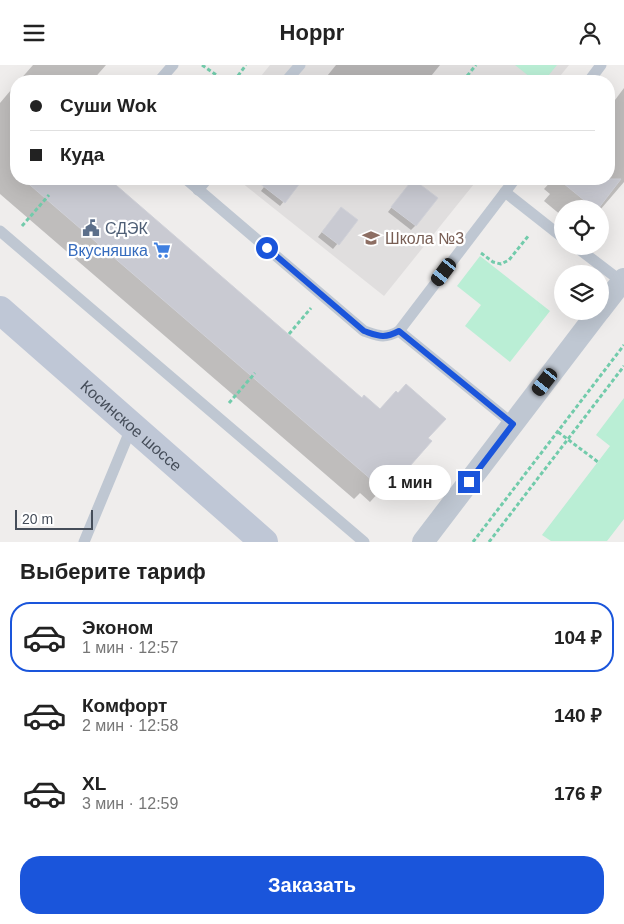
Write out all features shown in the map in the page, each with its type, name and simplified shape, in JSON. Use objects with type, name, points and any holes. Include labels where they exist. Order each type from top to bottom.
[{"type":"main road","name":"Косинское шоссе","points":[[0,310],[264,541]]},
{"type":"street","points":[[609,299],[623,281]]},
{"type":"street","points":[[423,541],[593,320]]},
{"type":"lane","points":[[164,75],[173,65]]},
{"type":"lane","points":[[291,75],[300,65]]},
{"type":"lane","points":[[193,185],[364,331],[388,337],[399,331],[510,185]]},
{"type":"lane","points":[[198,190],[202,185]]},
{"type":"lane","points":[[505,192],[554,231]]},
{"type":"lane","points":[[0,231],[364,541]]},
{"type":"lane","points":[[587,255],[623,281]]},
{"type":"lane","points":[[399,331],[513,424]]},
{"type":"lane","points":[[84,541],[132,426]]},
{"type":"path","points":[[202,65],[216,75]]},
{"type":"path","points":[[10,239],[49,195]]},
{"type":"path","points":[[467,242],[493,262],[501,264],[510,260],[541,220]]},
{"type":"path","points":[[288,334],[322,295]]},
{"type":"path","points":[[473,541],[622,351],[624,345]]},
{"type":"path","points":[[489,541],[624,366]]},
{"type":"path","points":[[217,416],[255,373]]},
{"type":"path","points":[[558,431],[598,462]]},
{"type":"shaded area","points":[[270,65],[569,65],[561,75],[262,75]]},
{"type":"shaded area","name":"Школа №3","points":[[245,185],[473,185],[384,296]]},
{"type":"green space","points":[[515,65],[557,65],[549,75],[528,75]]},
{"type":"green space","points":[[480,256],[550,311],[510,362],[465,326],[481,305],[457,286]]},
{"type":"green space","points":[[624,398],[624,519],[607,541],[551,541],[542,535],[610,446],[596,435]]},
{"type":"building","points":[[615,179],[621,179],[605,200],[584,200],[565,185],[615,185]]},
{"type":"building","points":[[30,185],[116,185],[362,398],[364,395],[380,409],[396,391],[398,393],[406,384],[446,419],[428,438],[432,441],[402,475],[399,472],[389,484],[379,474],[373,481]]},
{"type":"building","points":[[262,185],[298,185],[285,203]]},
{"type":"building","points":[[408,185],[421,185],[438,198],[416,226],[391,207]]},
{"type":"building","points":[[341,207],[358,220],[339,245],[322,232]]},
{"type":"place","name":"СДЭК","points":[[91,228]]},
{"type":"place","name":"Школа №3","points":[[371,238]]},
{"type":"place","name":"Вкусняшка","points":[[162,250]]},
{"type":"route","points":[[267,248],[364,331],[388,337],[399,331],[513,424],[469,482]]}]
